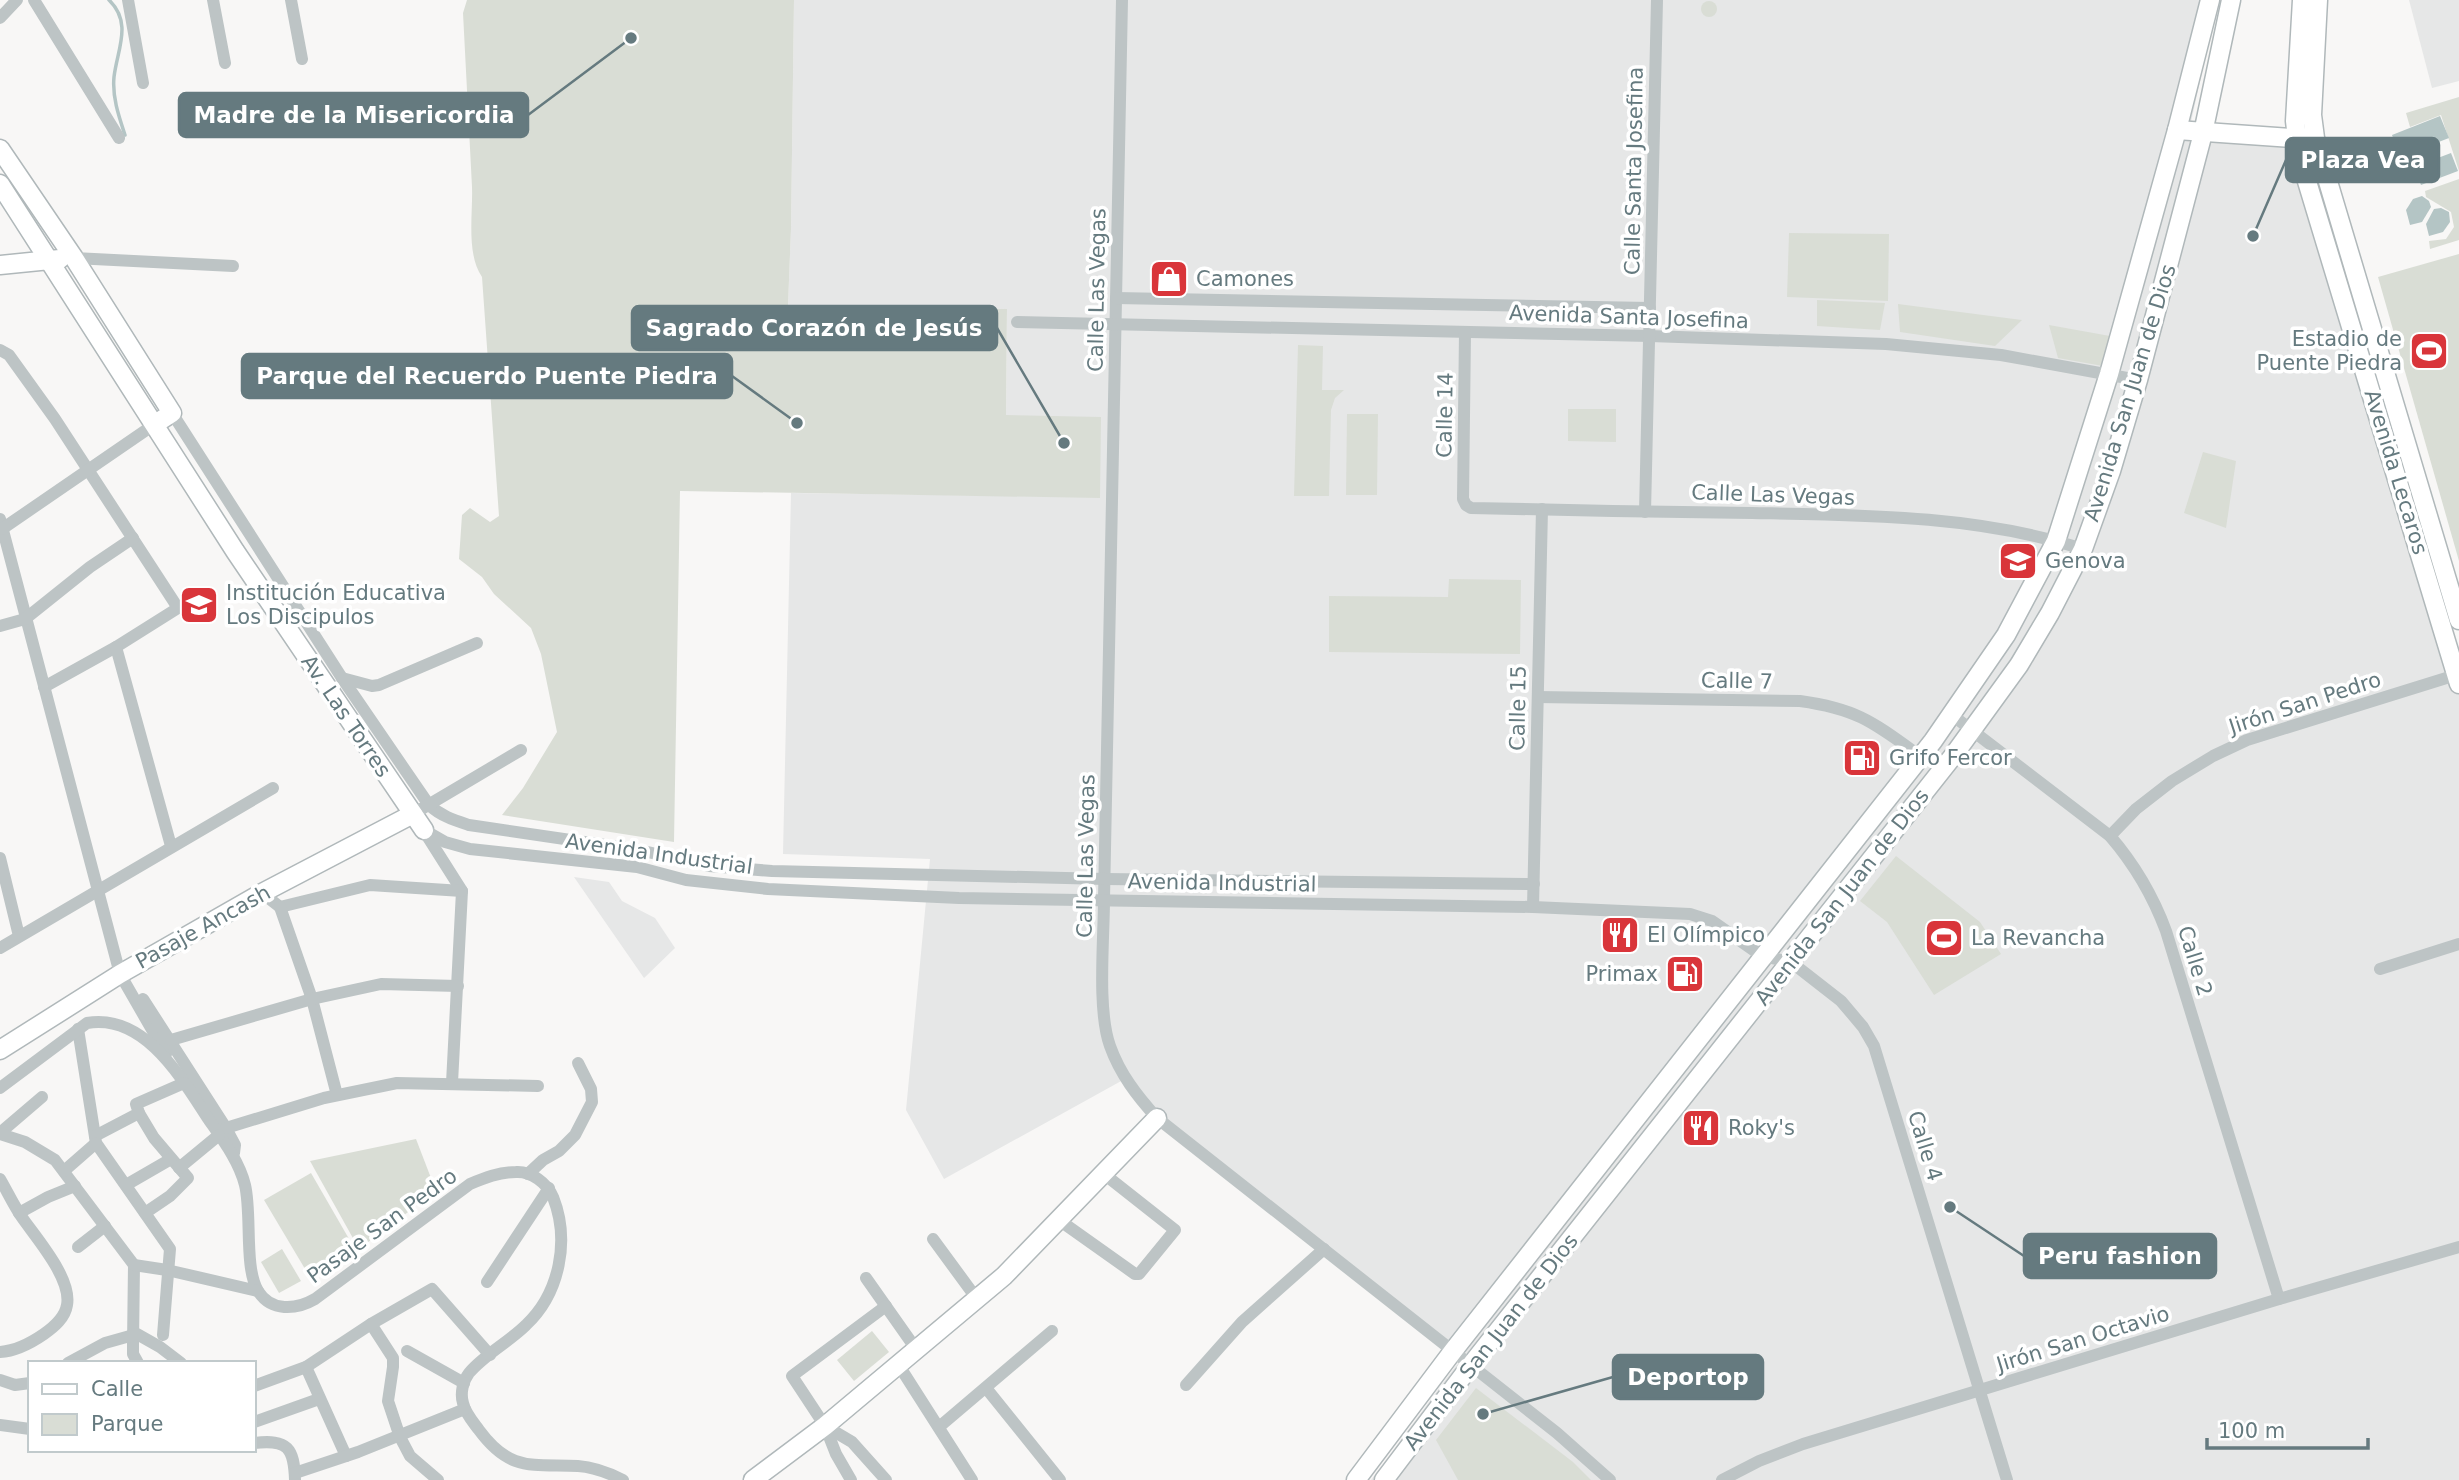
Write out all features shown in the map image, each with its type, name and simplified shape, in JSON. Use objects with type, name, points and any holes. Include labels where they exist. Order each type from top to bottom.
[{"type":"main road","name":"Avenida San Juan de Dios","points":[[1356,1480],[1453,1351],[1933,741],[2006,635],[2056,541],[2109,374],[2210,0]]},
{"type":"main road","name":"Avenida San Juan de Dios","points":[[1384,1480],[1471,1365],[1953,756],[2050,613],[2083,549],[2111,471],[2138,380],[2203,133],[2231,0]]},
{"type":"main road","name":"Avenida Lecaros","points":[[2302,0],[2297,74],[2296,140],[2299,155],[2458,680]]},
{"type":"main road","name":"Avenida Lecaros","points":[[2318,0],[2312,115],[2315,138],[2459,620]]},
{"type":"main road","points":[[2177,130],[2296,140],[2315,138]]},
{"type":"main road","name":"Av. Las Torres","points":[[0,149],[74,258],[172,413]]},
{"type":"main road","name":"Av. Las Torres","points":[[0,184],[235,551],[424,831]]},
{"type":"main road","points":[[0,265],[74,258]]},
{"type":"main road","points":[[155,424],[172,413]]},
{"type":"main road","points":[[1933,741],[1953,756]]},
{"type":"main road","name":"Pasaje Ancash","points":[[0,1050],[120,974],[262,893],[413,814]]},
{"type":"main road","points":[[760,1478],[1004,1276],[1157,1118]]},
{"type":"street","points":[[0,18],[17,0]]},
{"type":"street","points":[[34,0],[119,138]]},
{"type":"street","points":[[128,0],[143,83]]},
{"type":"street","points":[[213,0],[225,63]]},
{"type":"street","points":[[291,0],[302,59]]},
{"type":"street","name":"Calle Las Vegas","points":[[1122,0],[1104,899],[1103,1021],[1109,1045],[1133,1092],[1157,1118],[1584,1455],[1610,1480]]},
{"type":"street","name":"Calle Santa Josefina","points":[[1645,512],[1657,0]]},
{"type":"street","points":[[74,258],[233,265]]},
{"type":"street","name":"Avenida Santa Josefina","points":[[1116,298],[1650,308]]},
{"type":"street","name":"Avenida Santa Josefina","points":[[1017,322],[1885,344],[2001,355],[2138,380]]},
{"type":"street","name":"Calle 14","points":[[1463,499],[1465,332]]},
{"type":"street","points":[[0,351],[9,355],[47,408],[178,608],[116,647],[44,687]]},
{"type":"street","name":"Av. Las Torres","points":[[172,413],[342,678],[429,805]]},
{"type":"street","points":[[155,424],[87,471],[1,524],[120,974],[180,1078]]},
{"type":"street","name":"Calle Las Vegas","points":[[1463,499],[1471,508],[1828,515],[1968,523],[2083,549]]},
{"type":"street","name":"Calle 15","points":[[1534,907],[1542,509]]},
{"type":"street","points":[[0,626],[25,619],[90,567],[133,538]]},
{"type":"street","points":[[342,678],[372,686],[379,685],[477,643]]},
{"type":"street","points":[[116,647],[171,846]]},
{"type":"street","name":"Jirón San Pedro","points":[[2110,836],[2136,809],[2172,781],[2247,740],[2458,680]]},
{"type":"street","name":"Calle 7","points":[[1538,697],[1800,701],[1862,716],[1920,757]]},
{"type":"street","name":"Calle 2","points":[[1952,715],[2110,836],[2148,889],[2166,931],[2279,1299]]},
{"type":"street","points":[[413,814],[521,750]]},
{"type":"street","points":[[0,948],[273,788]]},
{"type":"street","points":[[429,805],[438,813],[469,825],[639,850],[709,866],[772,871],[1105,879],[1534,884]]},
{"type":"street","points":[[424,831],[462,891],[452,1083]]},
{"type":"street","name":"Avenida Industrial","points":[[424,831],[445,842],[470,849],[637,867],[687,880],[768,889],[959,898],[1534,907],[1690,914],[1712,921],[1762,956]]},
{"type":"street","points":[[0,858],[19,936]]},
{"type":"street","points":[[280,907],[370,885],[462,891]]},
{"type":"street","points":[[262,893],[280,907],[312,999],[337,1095]]},
{"type":"street","points":[[2381,969],[2459,944]]},
{"type":"street","name":"Calle 4","points":[[1762,956],[1791,962],[1841,1002],[1858,1021],[1874,1046],[2007,1480]]},
{"type":"street","points":[[120,974],[139,993],[171,1040],[223,1132]]},
{"type":"street","points":[[171,1040],[312,999],[387,983],[458,986]]},
{"type":"street","points":[[0,1088],[87,1023],[101,1020],[114,1023],[145,1040],[160,1053],[235,1145],[233,1157],[242,1175],[247,1195],[252,1268],[258,1291]]},
{"type":"street","points":[[78,1029],[95,1140],[170,1249],[163,1335]]},
{"type":"street","points":[[578,1063],[591,1089],[592,1102],[575,1135],[528,1174],[549,1188],[554,1201],[561,1239],[560,1260],[554,1284],[543,1306],[527,1325],[468,1374],[464,1383],[463,1404],[491,1447],[507,1459],[542,1467],[580,1466],[601,1470],[623,1480]]},
{"type":"street","points":[[145,1213],[170,1196],[188,1178],[139,1113],[136,1104],[180,1078]]},
{"type":"street","points":[[126,1185],[175,1163],[223,1132],[337,1095],[397,1083],[538,1086]]},
{"type":"street","points":[[0,1134],[42,1097]]},
{"type":"street","points":[[64,1171],[95,1140],[139,1113]]},
{"type":"street","points":[[0,1134],[25,1142],[55,1160],[134,1265],[133,1354],[137,1361]]},
{"type":"street","name":"Pasaje San Pedro","points":[[134,1265],[258,1291],[277,1306],[287,1308],[306,1304],[470,1184],[504,1173],[519,1171],[528,1174]]},
{"type":"street","points":[[1059,1220],[1135,1274],[1139,1274],[1175,1230],[1104,1174]]},
{"type":"street","points":[[0,1179],[19,1213],[60,1273],[67,1293],[67,1306],[52,1329],[26,1345],[0,1352]]},
{"type":"street","points":[[19,1213],[75,1186]]},
{"type":"street","points":[[487,1282],[549,1188]]},
{"type":"street","points":[[78,1247],[105,1226]]},
{"type":"street","points":[[933,1239],[977,1299]]},
{"type":"street","name":"Jirón San Octavio","points":[[1722,1480],[1778,1453],[2279,1299],[2459,1247]]},
{"type":"street","points":[[1186,1385],[1242,1322],[1324,1249]]},
{"type":"street","points":[[866,1278],[916,1349]]},
{"type":"street","points":[[256,1385],[306,1367],[370,1324],[432,1289],[490,1355]]},
{"type":"street","points":[[851,1480],[836,1454],[825,1426],[792,1376],[886,1306]]},
{"type":"street","points":[[370,1324],[393,1359],[388,1401],[400,1437],[410,1456],[438,1480]]},
{"type":"street","points":[[939,1427],[1052,1331]]},
{"type":"street","points":[[72,1361],[98,1346],[134,1335],[147,1339],[178,1361]]},
{"type":"street","points":[[407,1351],[464,1383]]},
{"type":"street","points":[[898,1364],[972,1480]]},
{"type":"street","points":[[306,1367],[346,1456]]},
{"type":"street","points":[[0,1380],[15,1385],[28,1383]]},
{"type":"street","points":[[986,1388],[1060,1480]]},
{"type":"street","points":[[256,1421],[319,1399]]},
{"type":"street","points":[[256,1443],[282,1444],[287,1448],[294,1457],[295,1477],[465,1409]]},
{"type":"street","points":[[0,1425],[28,1429]]},
{"type":"street","points":[[825,1426],[852,1442],[886,1480]]},
{"type":"shaded area","points":[[794,0],[2218,0],[2189,131],[2289,147],[2320,179],[2459,656],[2459,1480],[1371,1480],[1460,1360],[1160,1122],[1123,1080],[944,1179],[906,1110],[930,859],[783,854],[791,493],[1100,497],[1006,416],[1007,309],[788,306]]},
{"type":"shaded area","points":[[2409,0],[2459,0],[2459,81],[2432,88]]},
{"type":"shaded area","points":[[2440,116],[2449,138],[2400,157],[2392,135]]},
{"type":"shaded area","points":[[2451,153],[2458,171],[2421,185],[2414,167]]},
{"type":"shaded area","points":[[2422,196],[2429,201],[2431,207],[2422,222],[2410,225],[2406,210],[2413,199]]},
{"type":"shaded area","points":[[2441,208],[2449,212],[2450,222],[2443,232],[2429,236],[2426,224],[2434,209]]},
{"type":"shaded area","points":[[574,877],[609,882],[622,901],[655,918],[675,948],[644,978]]},
{"type":"green space","points":[[467,0],[794,0],[788,306],[1007,309],[1006,415],[1101,417],[1100,498],[680,491],[674,842],[502,815],[523,788],[557,732],[541,654],[531,628],[494,594],[482,577],[459,559],[462,515],[470,508],[490,522],[499,516],[482,277],[474,257],[471,234],[472,187],[463,13]]},
{"type":"green space","points":[[1709,1],[1717,9],[1709,17],[1701,9]]},
{"type":"green space","points":[[2459,97],[2459,171],[2441,115],[2410,127],[2406,113]]},
{"type":"green space","points":[[2459,179],[2459,240],[2430,249],[2429,241],[2446,239],[2454,227],[2451,212],[2426,197],[2425,191]]},
{"type":"green space","points":[[1789,233],[1889,234],[1888,301],[1787,297]]},
{"type":"green space","name":"Estadio de Puente Piedra","points":[[2459,254],[2459,561],[2378,277]]},
{"type":"green space","points":[[1817,300],[1885,303],[1880,330],[1817,326]]},
{"type":"green space","points":[[1898,304],[2022,320],[1995,346],[1900,332]]},
{"type":"green space","points":[[2049,325],[2110,336],[2103,366],[2058,358]]},
{"type":"green space","points":[[1298,345],[1323,346],[1322,390],[1344,390],[1335,398],[1331,410],[1329,496],[1294,496]]},
{"type":"green space","points":[[1568,409],[1616,409],[1616,442],[1568,441]]},
{"type":"green space","points":[[1347,414],[1378,414],[1377,495],[1346,495]]},
{"type":"green space","points":[[2203,452],[2236,461],[2226,528],[2184,513]]},
{"type":"green space","points":[[1449,579],[1521,580],[1520,654],[1329,652],[1329,596],[1448,597]]},
{"type":"green space","name":"La Revancha","points":[[1896,856],[1980,922],[2001,954],[1934,995],[1887,922],[1860,901]]},
{"type":"green space","points":[[416,1139],[436,1191],[359,1249],[310,1161]]},
{"type":"green space","points":[[311,1173],[356,1251],[311,1279],[264,1200]]},
{"type":"green space","points":[[282,1249],[301,1281],[279,1293],[261,1262]]},
{"type":"green space","points":[[872,1331],[889,1352],[854,1381],[837,1360]]},
{"type":"green space","points":[[1476,1388],[1573,1462],[1591,1480],[1458,1480],[1436,1440]]},
{"type":"waterway","points":[[109,0],[116,9],[122,27],[114,92],[125,135]]},
{"type":"place","name":"Madre de la Misericordia","points":[[631,38]]},
{"type":"place","name":"Plaza Vea","points":[[2253,236]]},
{"type":"place","name":"Camones","points":[[1169,279]]},
{"type":"place","name":"Estadio de Puente Piedra","points":[[2429,351]]},
{"type":"place","name":"Parque del Recuerdo Puente Piedra","points":[[797,423]]},
{"type":"place","name":"Sagrado Corazón de Jesús","points":[[1064,443]]},
{"type":"place","name":"Genova","points":[[2018,561]]},
{"type":"place","name":"Institución Educativa Los Discipulos","points":[[199,605]]},
{"type":"place","name":"Grifo Fercor","points":[[1862,758]]},
{"type":"place","name":"El Olímpico","points":[[1620,935]]},
{"type":"place","name":"La Revancha","points":[[1944,938]]},
{"type":"place","name":"Primax","points":[[1685,974]]},
{"type":"place","name":"Roky's","points":[[1701,1128]]},
{"type":"place","name":"Peru fashion","points":[[1950,1207]]},
{"type":"place","name":"Deportop","points":[[1483,1414]]}]
